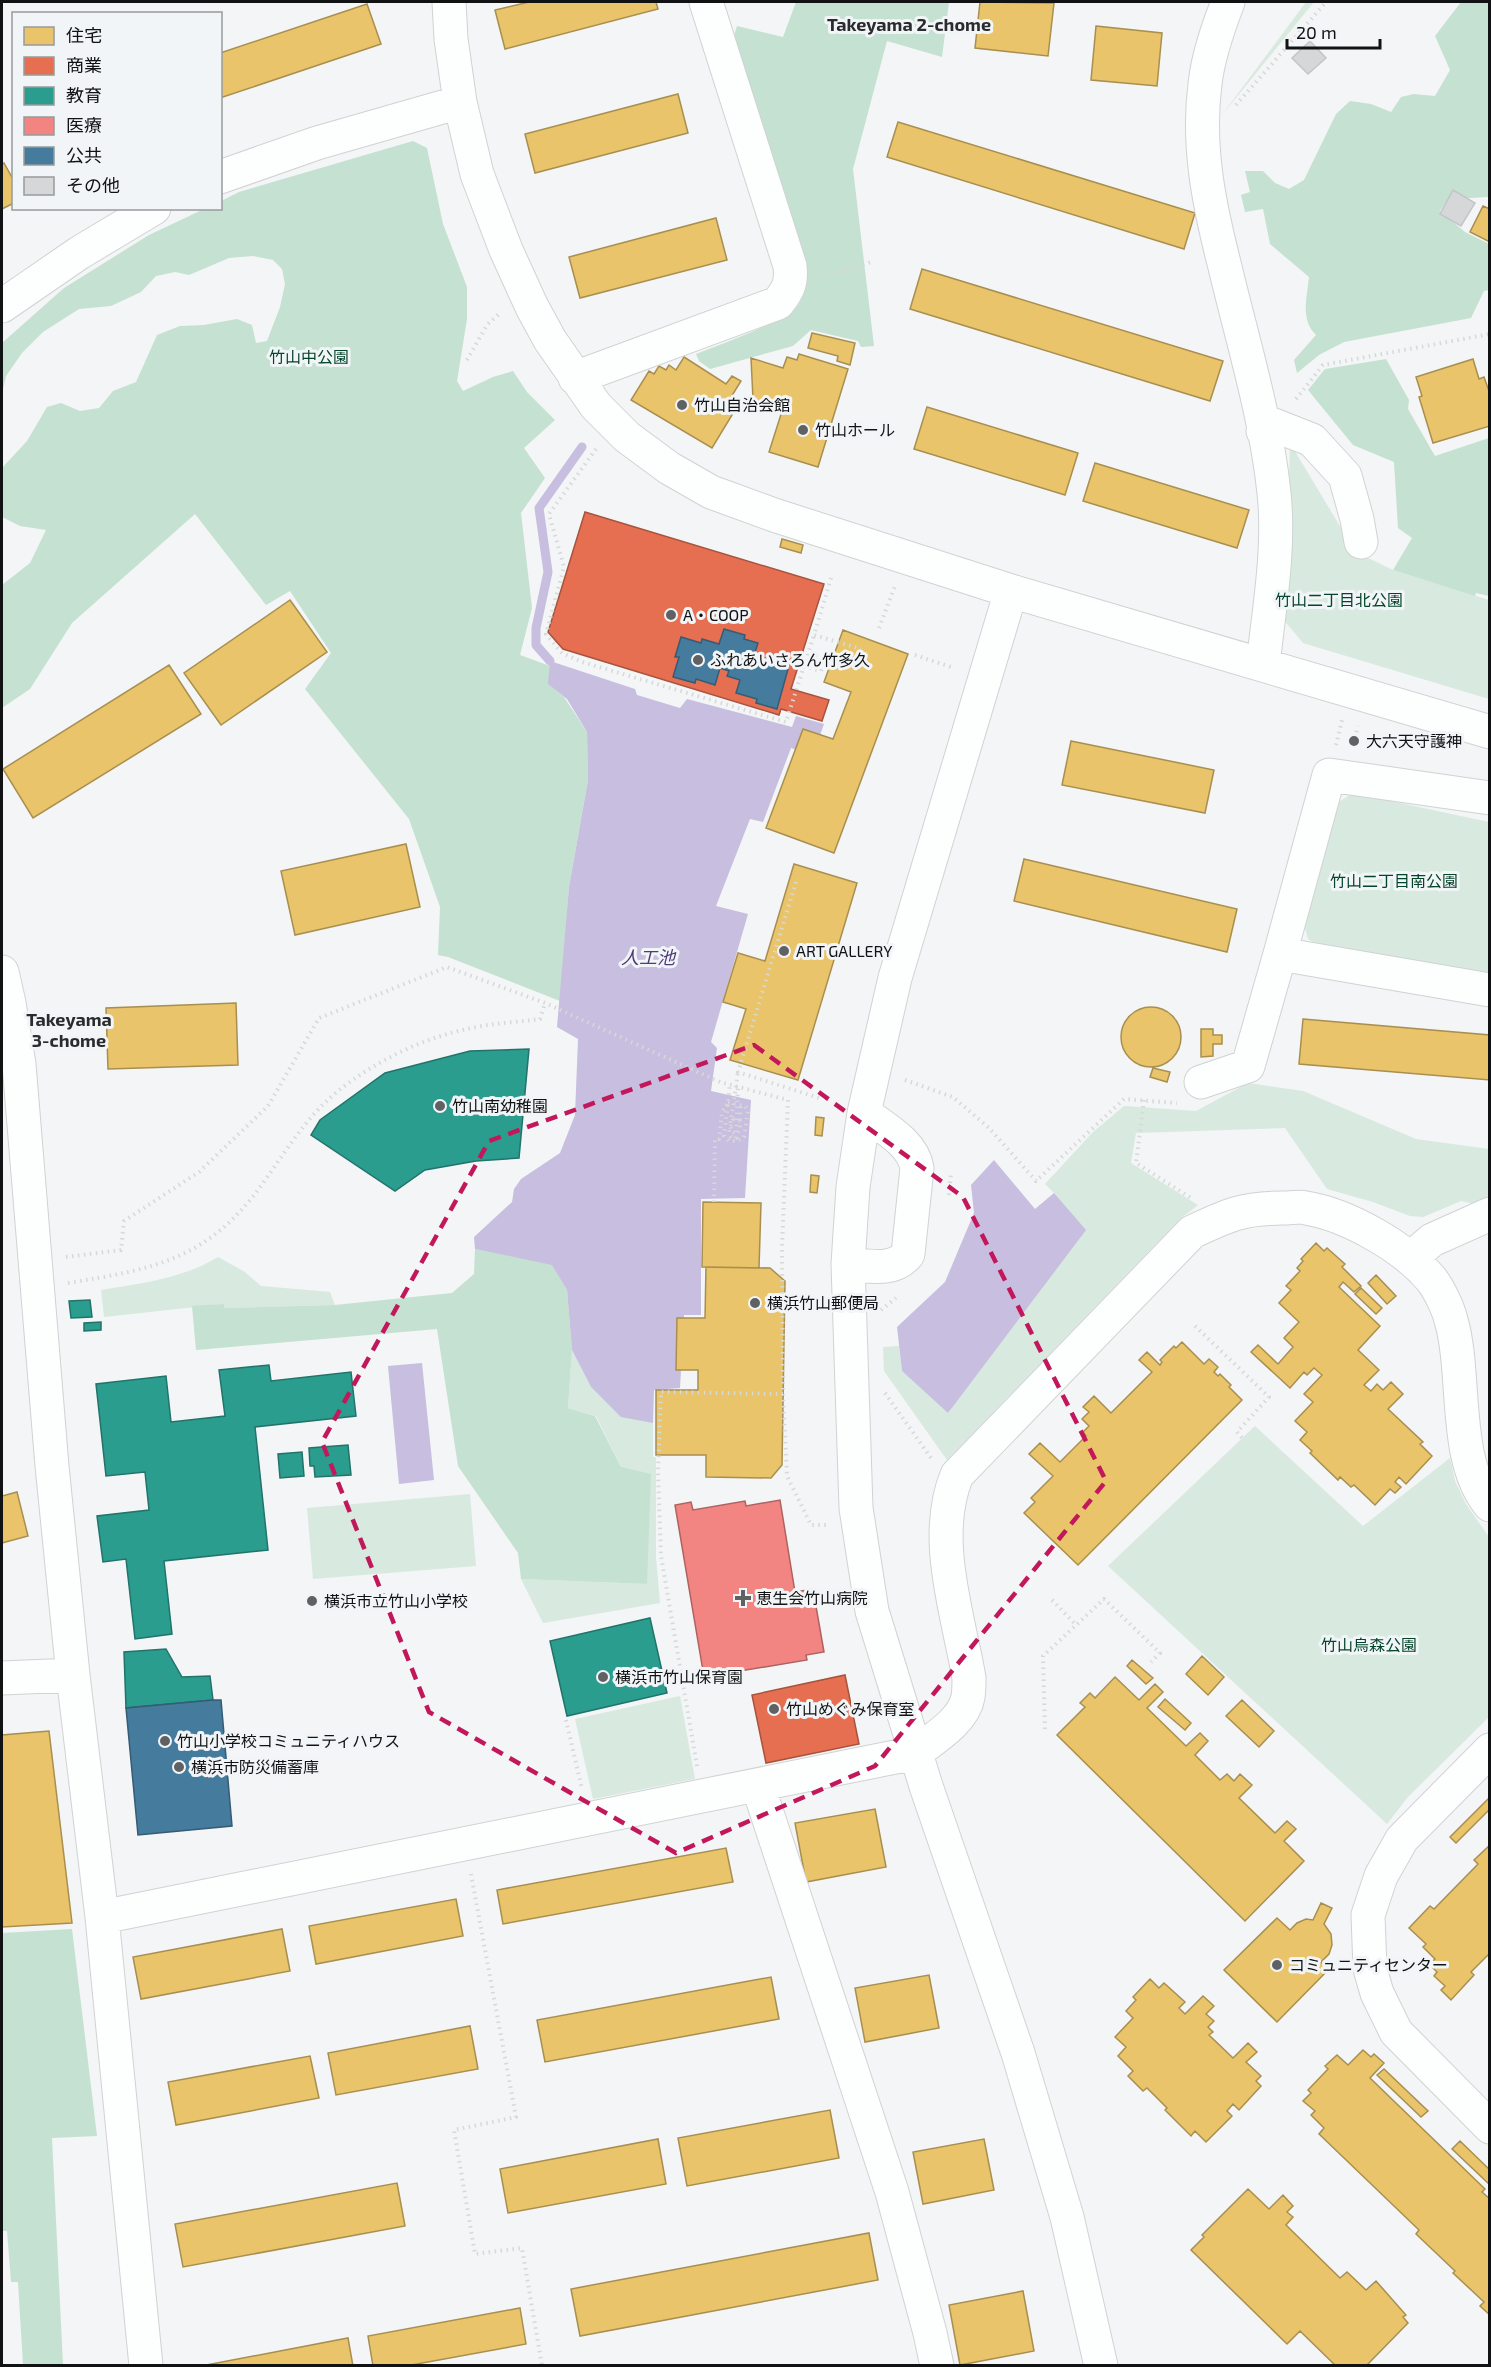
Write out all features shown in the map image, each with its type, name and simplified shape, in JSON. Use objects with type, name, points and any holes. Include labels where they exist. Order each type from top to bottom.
[{"type":"street","points":[[449,2],[451,39],[460,102],[477,174],[506,250],[532,307],[550,340],[596,406],[627,437],[669,468],[711,492],[774,515],[1011,591],[1490,732]]},
{"type":"street","points":[[575,378],[778,303],[789,289],[790,266],[706,2]]},
{"type":"street","points":[[1228,2],[1215,36],[1205,83],[1202,143],[1207,194],[1263,431],[1274,494],[1275,556],[1263,665]]},
{"type":"street","points":[[222,176],[316,143],[460,102]]},
{"type":"street","points":[[2,306],[79,253],[151,210]]},
{"type":"street","points":[[1263,431],[1274,424],[1312,440],[1345,476],[1361,542]]},
{"type":"street","points":[[1011,591],[895,978],[864,1113],[854,1187],[848,1264],[856,1508],[872,1611],[915,1753],[1018,2053],[1067,2217],[1101,2366]]},
{"type":"street","points":[[1208,1080],[1248,1066],[1329,775],[1490,798]]},
{"type":"street","points":[[1280,954],[1490,990]]},
{"type":"street","points":[[2,972],[19,1064],[45,1286],[73,1675],[102,1917],[147,2366]]},
{"type":"street","points":[[848,1264],[892,1267],[902,1262],[909,1254],[917,1168],[915,1157],[909,1148],[864,1113]]},
{"type":"street","points":[[102,1917],[915,1753],[959,1715],[968,1699],[969,1678],[945,1550],[945,1521],[957,1475],[1192,1232],[1232,1213],[1263,1208],[1305,1208],[1353,1223],[1411,1258],[1433,1281],[1451,1318],[1456,1343],[1467,1454],[1482,1497],[1490,1505]]},
{"type":"street","points":[[1411,1258],[1432,1240],[1490,1214]]},
{"type":"street","points":[[2,1678],[73,1675]]},
{"type":"street","points":[[1490,1750],[1402,1839],[1392,1854],[1381,1876],[1368,1915],[1368,1943],[1370,1969],[1377,1993],[1396,2031],[1490,2127]]},
{"type":"street","points":[[758,1786],[892,2192],[937,2366]]},
{"type":"path","points":[[1202,143],[1326,2]]},
{"type":"path","points":[[789,289],[871,262]]},
{"type":"path","points":[[466,360],[487,325],[501,314]]},
{"type":"path","points":[[1305,389],[1323,365],[1490,334]]},
{"type":"path","points":[[601,444],[549,514],[564,567],[546,634],[562,653],[582,662],[786,723],[831,578]]},
{"type":"path","points":[[879,628],[896,586]]},
{"type":"path","points":[[814,635],[861,649]]},
{"type":"path","points":[[798,665],[810,668],[821,671],[824,662],[813,654],[807,663],[802,672]]},
{"type":"path","points":[[915,655],[961,670]]},
{"type":"path","points":[[738,1086],[740,1129],[737,1134],[732,1132],[729,1126],[738,1072],[796,882]]},
{"type":"path","points":[[64,1258],[121,1250],[124,1221],[199,1172],[268,1106],[319,1018],[447,966],[545,1003],[720,1082],[788,1100],[782,1246],[783,1394],[788,1476],[812,1525],[826,1525]]},
{"type":"path","points":[[45,1286],[129,1273],[177,1258],[212,1238],[256,1193],[309,1119],[337,1092],[372,1067],[428,1040],[472,1028],[540,1019],[545,1003]]},
{"type":"path","points":[[738,1072],[822,1099]]},
{"type":"path","points":[[900,1079],[953,1096],[989,1128],[1036,1181],[1124,1099],[1198,1104],[1208,1080]]},
{"type":"path","points":[[714,1202],[715,1139],[719,1139],[722,1112],[728,1103],[746,1106],[748,1111],[744,1137],[737,1141],[729,1141],[724,1136],[729,1084]]},
{"type":"path","points":[[1144,1100],[1136,1163],[1222,1218]]},
{"type":"path","points":[[739,1106],[736,1138],[731,1137],[729,1130],[733,1119],[740,1121]]},
{"type":"path","points":[[948,1166],[952,1177],[949,1199]]},
{"type":"path","points":[[874,1316],[899,1296]]},
{"type":"path","points":[[1195,1326],[1269,1396],[1237,1432],[1242,1438]]},
{"type":"path","points":[[880,1387],[935,1463]]},
{"type":"path","points":[[698,1773],[662,1556],[658,1473],[661,1392],[783,1394]]},
{"type":"path","points":[[1046,1730],[1042,1656],[1104,1599],[1160,1653],[1151,1662]]},
{"type":"path","points":[[1052,1600],[1076,1625]]},
{"type":"path","points":[[567,1720],[588,1819]]},
{"type":"path","points":[[465,1844],[516,2117],[454,2130],[475,2254],[522,2248],[543,2366]]},
{"type":"highlighted area","points":[[754,1045],[963,1197],[1106,1481],[875,1766],[676,1853],[429,1712],[322,1442],[489,1141]]},
{"type":"green space","points":[[796,2],[949,2],[942,57],[887,41],[853,169],[874,346],[861,347],[858,341],[811,330],[793,346],[710,369],[699,361],[696,354],[780,319],[798,305],[803,294],[803,273],[732,42],[737,26],[783,37]]},
{"type":"green space","points":[[1306,2],[1314,2],[1222,115]]},
{"type":"green space","points":[[1461,2],[1489,2],[1489,197],[1448,199],[1440,211],[1465,232],[1489,244],[1489,290],[1484,291],[1471,318],[1344,342],[1319,355],[1297,373],[1294,360],[1316,335],[1306,315],[1309,277],[1270,244],[1263,209],[1245,212],[1241,195],[1250,192],[1245,171],[1263,171],[1275,183],[1289,189],[1304,180],[1336,114],[1350,101],[1371,104],[1391,112],[1401,97],[1414,94],[1435,96],[1450,70],[1435,36]]},
{"type":"green space","name":"竹山中公園","points":[[413,141],[427,148],[443,224],[467,287],[467,319],[457,381],[463,391],[493,377],[513,371],[527,392],[555,420],[524,448],[545,478],[521,513],[532,608],[520,655],[550,666],[549,684],[564,697],[587,732],[588,780],[569,887],[560,1001],[438,955],[440,907],[409,819],[305,689],[331,653],[290,591],[266,605],[195,514],[72,623],[30,689],[2,708],[2,585],[30,563],[46,530],[20,526],[2,517],[2,468],[27,441],[47,407],[61,403],[80,411],[99,408],[113,391],[136,382],[157,335],[180,326],[204,325],[237,319],[252,325],[256,343],[267,341],[280,307],[285,284],[282,269],[273,260],[253,256],[229,258],[189,275],[175,272],[156,276],[141,292],[111,306],[79,309],[43,332],[22,353],[6,376],[2,394],[2,343],[64,288],[149,235],[202,210],[222,210],[222,200],[239,192]]},
{"type":"green space","points":[[1386,359],[1409,400],[1408,409],[1435,456],[1489,438],[1489,596],[1476,593],[1475,596],[1393,570],[1412,538],[1398,528],[1394,462],[1353,445],[1308,390],[1325,369]]},
{"type":"green space","name":"竹山二丁目北公園","points":[[1290,443],[1358,553],[1393,570],[1489,600],[1489,699],[1303,643],[1282,618],[1287,562]]},
{"type":"green space","name":"竹山二丁目南公園","points":[[1353,793],[1489,822],[1489,977],[1319,945],[1308,939],[1302,917],[1331,807]]},
{"type":"green space","points":[[1248,1083],[1303,1091],[1416,1139],[1489,1149],[1489,1202],[1479,1205],[1461,1201],[1423,1217],[1410,1216],[1373,1202],[1327,1189],[1285,1128],[1136,1133],[1131,1163],[1198,1205],[1180,1219],[947,1460],[884,1371],[883,1347],[899,1346],[902,1371],[949,1413],[1054,1193],[1045,1184],[1093,1132],[1124,1106],[1196,1111]]},
{"type":"green space","points":[[475,1249],[552,1264],[567,1290],[572,1350],[568,1408],[595,1416],[621,1467],[651,1474],[647,1584],[521,1579],[518,1553],[458,1466],[437,1329],[196,1350],[192,1306],[224,1304],[224,1308],[335,1305],[452,1293],[474,1274]]},
{"type":"green space","points":[[218,1257],[245,1272],[261,1286],[330,1292],[335,1305],[224,1308],[223,1304],[104,1317],[101,1290],[176,1275]]},
{"type":"green space","points":[[572,1350],[591,1387],[621,1416],[653,1423],[653,1457],[656,1457],[656,1557],[660,1603],[543,1623],[521,1579],[647,1584],[621,1467],[596,1416],[568,1408]]},
{"type":"green space","name":"竹山烏森公園","points":[[1255,1426],[1363,1526],[1450,1458],[1455,1481],[1466,1504],[1489,1537],[1489,1717],[1408,1797],[1387,1824],[1108,1566]]},
{"type":"green space","points":[[470,1494],[476,1566],[313,1579],[307,1508]]},
{"type":"green space","points":[[680,1696],[695,1779],[593,1799],[575,1719]]},
{"type":"green space","points":[[72,1929],[97,2136],[52,2138],[63,2365],[23,2365],[18,2282],[11,2282],[7,2231],[2,2231],[2,1933]]},
{"type":"water","name":"人工池","points":[[550,661],[635,689],[637,695],[680,708],[687,699],[792,727],[796,716],[824,724],[813,755],[791,748],[763,822],[750,819],[716,906],[748,914],[711,1042],[717,1048],[711,1091],[751,1100],[745,1198],[701,1199],[701,1315],[684,1315],[680,1388],[654,1390],[653,1423],[621,1417],[591,1387],[572,1350],[567,1290],[552,1265],[475,1249],[474,1237],[512,1202],[514,1189],[521,1179],[560,1153],[575,1115],[578,1039],[557,1027],[569,887],[588,780],[587,732],[567,699],[548,684]]},
{"type":"water","points":[[994,1160],[1035,1209],[1054,1193],[1086,1230],[948,1413],[902,1371],[897,1327],[945,1282],[974,1213],[971,1185]]},
{"type":"water","points":[[422,1363],[434,1480],[399,1484],[388,1366]]},
{"type":"building: 住宅","points":[[529,2],[656,2],[658,9],[505,49],[495,10]]},
{"type":"building: 住宅","points":[[980,2],[1054,3],[1048,56],[975,48]]},
{"type":"building: 住宅","points":[[367,4],[381,44],[222,97],[222,52]]},
{"type":"building: 住宅","points":[[1096,26],[1162,33],[1157,86],[1091,80]]},
{"type":"building: 住宅","points":[[678,94],[688,133],[535,173],[525,134]]},
{"type":"building: 住宅","points":[[898,122],[1195,213],[1184,249],[887,157]]},
{"type":"building: 住宅","points":[[4,163],[12,177],[12,204],[2,209],[2,164]]},
{"type":"building: 住宅","points":[[1483,206],[1490,209],[1490,242],[1470,232]]},
{"type":"building: 住宅","points":[[716,218],[727,260],[580,298],[569,257]]},
{"type":"building: 住宅","points":[[922,269],[1223,361],[1210,401],[910,309]]},
{"type":"building: 住宅","points":[[812,333],[855,343],[850,365],[837,361],[838,356],[808,348]]},
{"type":"building: 住宅","name":"竹山ホール","points":[[799,354],[848,369],[818,467],[769,452],[783,408],[753,399],[751,358],[783,368],[787,357],[797,360]]},
{"type":"building: 住宅","name":"竹山自治会館","points":[[684,357],[726,384],[732,376],[741,381],[723,410],[732,415],[712,448],[631,400],[649,371],[654,374],[659,366],[666,370],[669,365],[676,370]]},
{"type":"building: 住宅","points":[[1473,359],[1479,379],[1484,377],[1490,394],[1490,426],[1433,443],[1419,397],[1422,396],[1416,377]]},
{"type":"building: 住宅","points":[[927,407],[1078,453],[1065,495],[914,449]]},
{"type":"building: 住宅","points":[[1095,463],[1249,510],[1237,548],[1083,501]]},
{"type":"building: 住宅","points":[[782,539],[803,545],[801,553],[780,547]]},
{"type":"building: 住宅","points":[[290,600],[327,652],[221,725],[184,673]]},
{"type":"building: 住宅","points":[[843,630],[908,654],[834,853],[766,828],[803,729],[833,739],[851,692],[824,682]]},
{"type":"building: 住宅","points":[[169,665],[201,714],[33,818],[3,769]]},
{"type":"building: 住宅","points":[[1071,741],[1214,770],[1205,813],[1062,785]]},
{"type":"building: 住宅","points":[[406,844],[420,907],[295,935],[281,871]]},
{"type":"building: 住宅","points":[[1024,859],[1237,909],[1227,952],[1014,901]]},
{"type":"building: 住宅","points":[[794,864],[857,883],[798,1080],[730,1060],[746,1009],[723,1002],[738,953],[765,961]]},
{"type":"building: 住宅","points":[[236,1003],[238,1065],[108,1069],[106,1008]]},
{"type":"building: 住宅","points":[[1151,1007],[1172,1016],[1181,1037],[1172,1058],[1151,1067],[1130,1058],[1121,1037],[1130,1016]]},
{"type":"building: 住宅","points":[[1303,1019],[1490,1035],[1490,1080],[1299,1064]]},
{"type":"building: 住宅","points":[[1201,1029],[1213,1029],[1213,1035],[1222,1035],[1222,1044],[1213,1044],[1213,1056],[1201,1057]]},
{"type":"building: 住宅","points":[[1153,1068],[1170,1072],[1167,1082],[1150,1077]]},
{"type":"building: 住宅","points":[[816,1117],[824,1118],[822,1136],[815,1135]]},
{"type":"building: 住宅","points":[[811,1175],[819,1176],[817,1193],[810,1192]]},
{"type":"building: 住宅","points":[[703,1202],[761,1203],[759,1268],[702,1267]]},
{"type":"building: 住宅","points":[[1316,1243],[1324,1251],[1327,1248],[1345,1264],[1342,1267],[1361,1286],[1354,1292],[1343,1282],[1339,1287],[1380,1326],[1358,1350],[1379,1370],[1364,1385],[1371,1391],[1377,1384],[1383,1390],[1391,1382],[1403,1394],[1388,1409],[1423,1442],[1420,1444],[1432,1456],[1406,1484],[1399,1477],[1395,1482],[1401,1487],[1395,1493],[1390,1489],[1375,1505],[1354,1485],[1351,1487],[1340,1477],[1338,1480],[1300,1440],[1307,1432],[1295,1421],[1313,1402],[1304,1394],[1322,1375],[1314,1368],[1307,1375],[1304,1372],[1290,1388],[1251,1352],[1258,1345],[1278,1364],[1293,1347],[1284,1338],[1299,1322],[1279,1303],[1291,1290],[1286,1286],[1300,1271],[1297,1268],[1303,1261],[1301,1259]]},
{"type":"building: 住宅","points":[[706,1267],[770,1268],[785,1281],[782,1465],[771,1478],[706,1477],[706,1455],[656,1455],[656,1390],[698,1390],[698,1370],[676,1370],[677,1318],[705,1318]]},
{"type":"building: 住宅","points":[[1376,1275],[1396,1296],[1387,1304],[1368,1283]]},
{"type":"building: 住宅","points":[[1361,1288],[1382,1308],[1376,1314],[1355,1294]]},
{"type":"building: 住宅","points":[[1182,1342],[1204,1364],[1209,1359],[1218,1367],[1214,1372],[1218,1376],[1220,1374],[1231,1385],[1229,1387],[1242,1400],[1078,1565],[1024,1513],[1035,1502],[1031,1498],[1053,1476],[1029,1454],[1040,1443],[1060,1462],[1086,1436],[1083,1432],[1089,1426],[1082,1419],[1089,1412],[1083,1407],[1094,1396],[1111,1413],[1152,1372],[1139,1360],[1147,1352],[1160,1365],[1162,1362],[1160,1360],[1174,1346],[1176,1348]]},
{"type":"building: 住宅","points":[[17,1492],[28,1536],[2,1543],[2,1496]]},
{"type":"building: 住宅","points":[[1202,1656],[1224,1677],[1208,1695],[1186,1674]]},
{"type":"building: 住宅","points":[[1132,1660],[1153,1678],[1146,1684],[1127,1666]]},
{"type":"building: 住宅","points":[[1115,1677],[1139,1700],[1155,1684],[1163,1692],[1147,1708],[1186,1746],[1200,1733],[1208,1741],[1195,1755],[1220,1780],[1227,1774],[1234,1781],[1240,1774],[1252,1785],[1239,1798],[1275,1833],[1287,1821],[1296,1829],[1284,1841],[1304,1861],[1245,1921],[1057,1735],[1085,1707],[1080,1703],[1090,1693],[1095,1698]]},
{"type":"building: 住宅","points":[[1165,1699],[1191,1723],[1185,1730],[1158,1707]]},
{"type":"building: 住宅","points":[[1242,1700],[1274,1731],[1259,1747],[1226,1716]]},
{"type":"building: 住宅","points":[[49,1731],[72,1923],[2,1927],[2,1735]]},
{"type":"building: 住宅","points":[[1490,1797],[1490,1809],[1456,1843],[1450,1837]]},
{"type":"building: 住宅","points":[[875,1809],[886,1867],[806,1882],[795,1823]]},
{"type":"building: 住宅","points":[[1490,1845],[1490,1953],[1471,1972],[1474,1975],[1451,2000],[1441,1990],[1445,1986],[1434,1976],[1437,1972],[1429,1964],[1435,1959],[1423,1947],[1426,1944],[1409,1928],[1430,1906],[1434,1909],[1478,1864],[1474,1860]]},
{"type":"building: 住宅","points":[[726,1848],[733,1882],[503,1924],[497,1890]]},
{"type":"building: 住宅","points":[[456,1899],[463,1936],[316,1964],[309,1926]]},
{"type":"building: 住宅","name":"コミュニティセンター","points":[[1321,1903],[1332,1908],[1324,1924],[1331,1934],[1332,1945],[1329,1954],[1321,1962],[1329,1969],[1277,2022],[1224,1970],[1277,1918],[1290,1930],[1297,1923],[1306,1919],[1313,1920]]},
{"type":"building: 住宅","points":[[282,1929],[290,1971],[141,1999],[133,1957]]},
{"type":"building: 住宅","points":[[929,1975],[939,2028],[865,2042],[855,1988]]},
{"type":"building: 住宅","points":[[771,1977],[779,2019],[545,2062],[537,2020]]},
{"type":"building: 住宅","points":[[1150,1979],[1159,1988],[1164,1983],[1185,2002],[1179,2008],[1185,2014],[1203,1996],[1214,2006],[1206,2014],[1214,2021],[1208,2027],[1213,2032],[1209,2035],[1233,2058],[1248,2043],[1257,2052],[1246,2062],[1261,2076],[1256,2081],[1261,2086],[1239,2110],[1233,2104],[1227,2111],[1232,2116],[1206,2142],[1195,2131],[1191,2136],[1147,2088],[1143,2091],[1128,2076],[1133,2071],[1118,2056],[1126,2047],[1115,2037],[1133,2018],[1126,2011],[1136,2000],[1133,1997]]},
{"type":"building: 住宅","points":[[470,2026],[478,2069],[336,2095],[328,2053]]},
{"type":"building: 住宅","points":[[1363,2050],[1371,2057],[1374,2054],[1384,2063],[1370,2078],[1485,2189],[1482,2192],[1490,2199],[1490,2315],[1480,2306],[1484,2302],[1416,2234],[1419,2230],[1319,2134],[1324,2128],[1311,2115],[1315,2111],[1303,2101],[1311,2093],[1308,2090],[1328,2069],[1325,2066],[1337,2055],[1348,2065]]},
{"type":"building: 住宅","points":[[310,2056],[319,2098],[176,2125],[168,2082]]},
{"type":"building: 住宅","points":[[1384,2069],[1428,2111],[1421,2117],[1377,2075]]},
{"type":"building: 住宅","points":[[830,2110],[839,2158],[687,2186],[678,2138]]},
{"type":"building: 住宅","points":[[658,2139],[666,2184],[508,2213],[500,2169]]},
{"type":"building: 住宅","points":[[984,2139],[994,2190],[923,2204],[913,2152]]},
{"type":"building: 住宅","points":[[1460,2141],[1490,2170],[1490,2185],[1452,2149]]},
{"type":"building: 住宅","points":[[397,2183],[405,2226],[183,2267],[175,2224]]},
{"type":"building: 住宅","points":[[1248,2189],[1269,2209],[1283,2195],[1293,2206],[1287,2212],[1293,2217],[1286,2225],[1340,2278],[1347,2272],[1366,2290],[1376,2281],[1406,2315],[1403,2317],[1408,2323],[1366,2366],[1336,2366],[1300,2331],[1287,2344],[1191,2250],[1204,2237],[1202,2235]]},
{"type":"building: 住宅","points":[[869,2233],[878,2280],[580,2336],[571,2289]]},
{"type":"building: 住宅","points":[[1023,2291],[1034,2351],[960,2365],[949,2305]]},
{"type":"building: 住宅","points":[[520,2308],[526,2344],[406,2366],[373,2366],[368,2336]]},
{"type":"building: 住宅","points":[[348,2338],[353,2366],[201,2366]]},
{"type":"building: 商業","points":[[585,512],[824,584],[791,689],[829,700],[822,721],[781,709],[779,715],[563,649],[548,632]]},
{"type":"building: 商業","points":[[845,1675],[859,1744],[766,1763],[752,1695]]},
{"type":"building: 教育","points":[[529,1049],[519,1158],[476,1161],[425,1170],[395,1191],[311,1135],[320,1120],[385,1073],[470,1051]]},
{"type":"building: 教育","points":[[90,1300],[92,1317],[71,1318],[69,1301]]},
{"type":"building: 教育","points":[[101,1322],[101,1330],[84,1331],[84,1323]]},
{"type":"building: 教育","points":[[269,1365],[271,1381],[351,1372],[356,1416],[255,1427],[268,1550],[164,1561],[172,1634],[135,1639],[126,1559],[103,1562],[97,1516],[149,1510],[145,1472],[106,1476],[96,1384],[166,1376],[171,1422],[225,1416],[219,1370]]},
{"type":"building: 教育","points":[[348,1445],[351,1475],[315,1477],[314,1466],[310,1466],[309,1448]]},
{"type":"building: 教育","points":[[302,1452],[304,1476],[280,1478],[278,1454]]},
{"type":"building: 教育","points":[[650,1618],[667,1693],[567,1716],[550,1641]]},
{"type":"building: 教育","points":[[166,1649],[182,1677],[210,1676],[213,1700],[126,1708],[124,1652]]},
{"type":"building: 医療","points":[[780,1500],[795,1592],[813,1589],[824,1652],[806,1655],[807,1660],[704,1677],[675,1505],[691,1502],[693,1510],[745,1501],[746,1506]]},
{"type":"building: 公共","points":[[724,629],[745,635],[744,639],[758,643],[754,655],[772,661],[771,664],[788,669],[777,709],[756,703],[757,699],[736,693],[740,680],[727,676],[729,671],[720,668],[715,685],[696,679],[695,683],[673,677],[679,657],[675,657],[681,637],[701,643],[702,639],[719,644]]},
{"type":"building: 公共","name":"横浜市防災備蓄庫","points":[[221,1700],[232,1826],[138,1835],[126,1708]]},
{"type":"building: その他","points":[[1310,41],[1326,58],[1308,74],[1292,58]]},
{"type":"building: その他","points":[[1453,190],[1475,203],[1461,226],[1440,214]]},
{"type":"waterway","points":[[550,661],[536,645],[536,628],[548,572],[539,508],[582,447]]},
{"type":"place","name":"竹山自治会館","points":[[682,405]]},
{"type":"place","name":"竹山ホール","points":[[803,430]]},
{"type":"place","name":"A・COOP","points":[[671,615]]},
{"type":"place","name":"ふれあいさろん竹多久","points":[[698,660]]},
{"type":"place","name":"大六天守護神","points":[[1354,741]]},
{"type":"place","name":"ART GALLERY","points":[[784,951]]},
{"type":"place","name":"竹山南幼稚園","points":[[440,1106]]},
{"type":"place","name":"横浜竹山郵便局","points":[[755,1303]]},
{"type":"place","name":"恵生会竹山病院","points":[[743,1598]]},
{"type":"place","name":"横浜市立竹山小学校","points":[[312,1601]]},
{"type":"place","name":"横浜市竹山保育園","points":[[603,1677]]},
{"type":"place","name":"竹山めぐみ保育室","points":[[774,1709]]},
{"type":"place","name":"竹山小学校コミュニティハウス","points":[[165,1741]]},
{"type":"place","name":"横浜市防災備蓄庫","points":[[179,1767]]},
{"type":"place","name":"コミュニティセンター","points":[[1277,1965]]},
{"type":"district","name":"Takeyama 2-chome","points":[[909,25]]},
{"type":"district","name":"Takeyama 3-chome","points":[[69,1030]]}]
